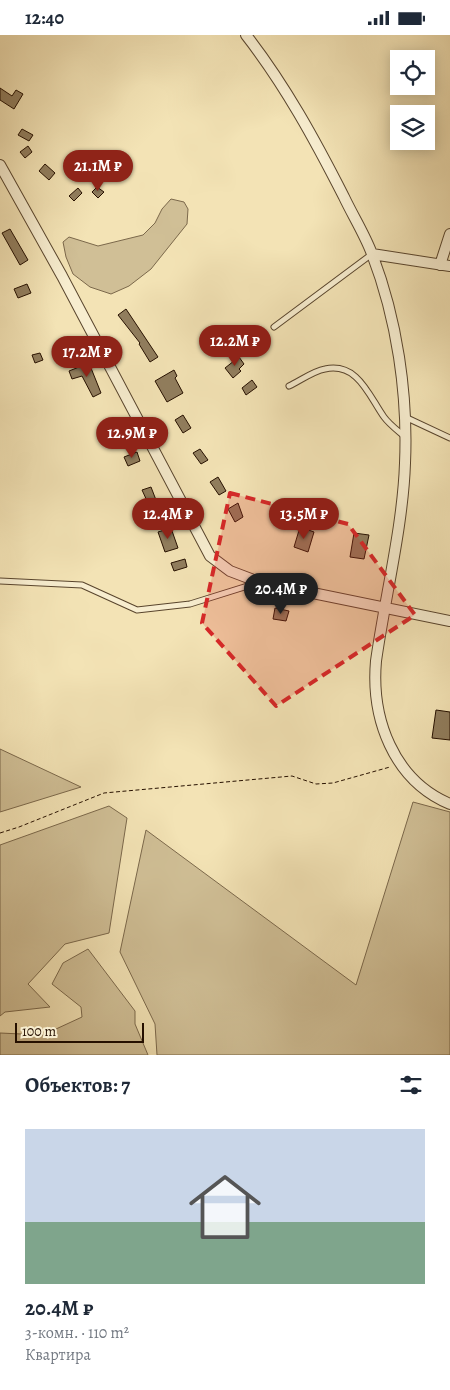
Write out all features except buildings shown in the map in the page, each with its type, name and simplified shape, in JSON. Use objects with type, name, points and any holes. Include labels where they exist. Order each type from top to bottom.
[{"type":"street","points":[[246,35],[312,133],[372,254],[390,318],[405,417],[406,438],[401,507],[384,609],[375,680],[376,707],[383,732],[400,764],[427,791],[450,804]]},
{"type":"street","points":[[0,165],[62,276],[210,556],[230,571],[259,582],[450,621]]},
{"type":"street","points":[[372,254],[445,265],[450,234]]},
{"type":"lane","points":[[274,327],[372,254]]},
{"type":"lane","points":[[290,386],[322,369],[335,368],[348,373],[364,383],[384,417],[406,438]]},
{"type":"lane","points":[[405,417],[450,438]]},
{"type":"lane","points":[[0,581],[82,585],[137,610],[190,604],[259,582]]},
{"type":"path","points":[[0,833],[104,793],[292,776],[316,783],[333,783],[400,764]]},
{"type":"highlighted area","points":[[230,493],[348,524],[415,615],[276,706],[202,623]]},
{"type":"shaded area","points":[[171,199],[184,202],[188,209],[187,224],[151,269],[129,286],[111,294],[90,287],[73,274],[66,257],[63,242],[69,237],[98,246],[143,235],[155,223],[162,209]]},
{"type":"shaded area","points":[[0,749],[81,787],[0,812]]},
{"type":"shaded area","points":[[413,802],[450,812],[450,1055],[157,1055],[155,1024],[120,952],[146,830],[356,985]]},
{"type":"shaded area","points":[[109,806],[127,818],[109,933],[65,944],[28,984],[50,1007],[5,1012],[0,1016],[0,845]]},
{"type":"shaded area","points":[[88,949],[135,1011],[135,1024],[148,1055],[0,1055],[0,1033],[43,1035],[82,1017],[81,1007],[52,984],[63,963]]}]
